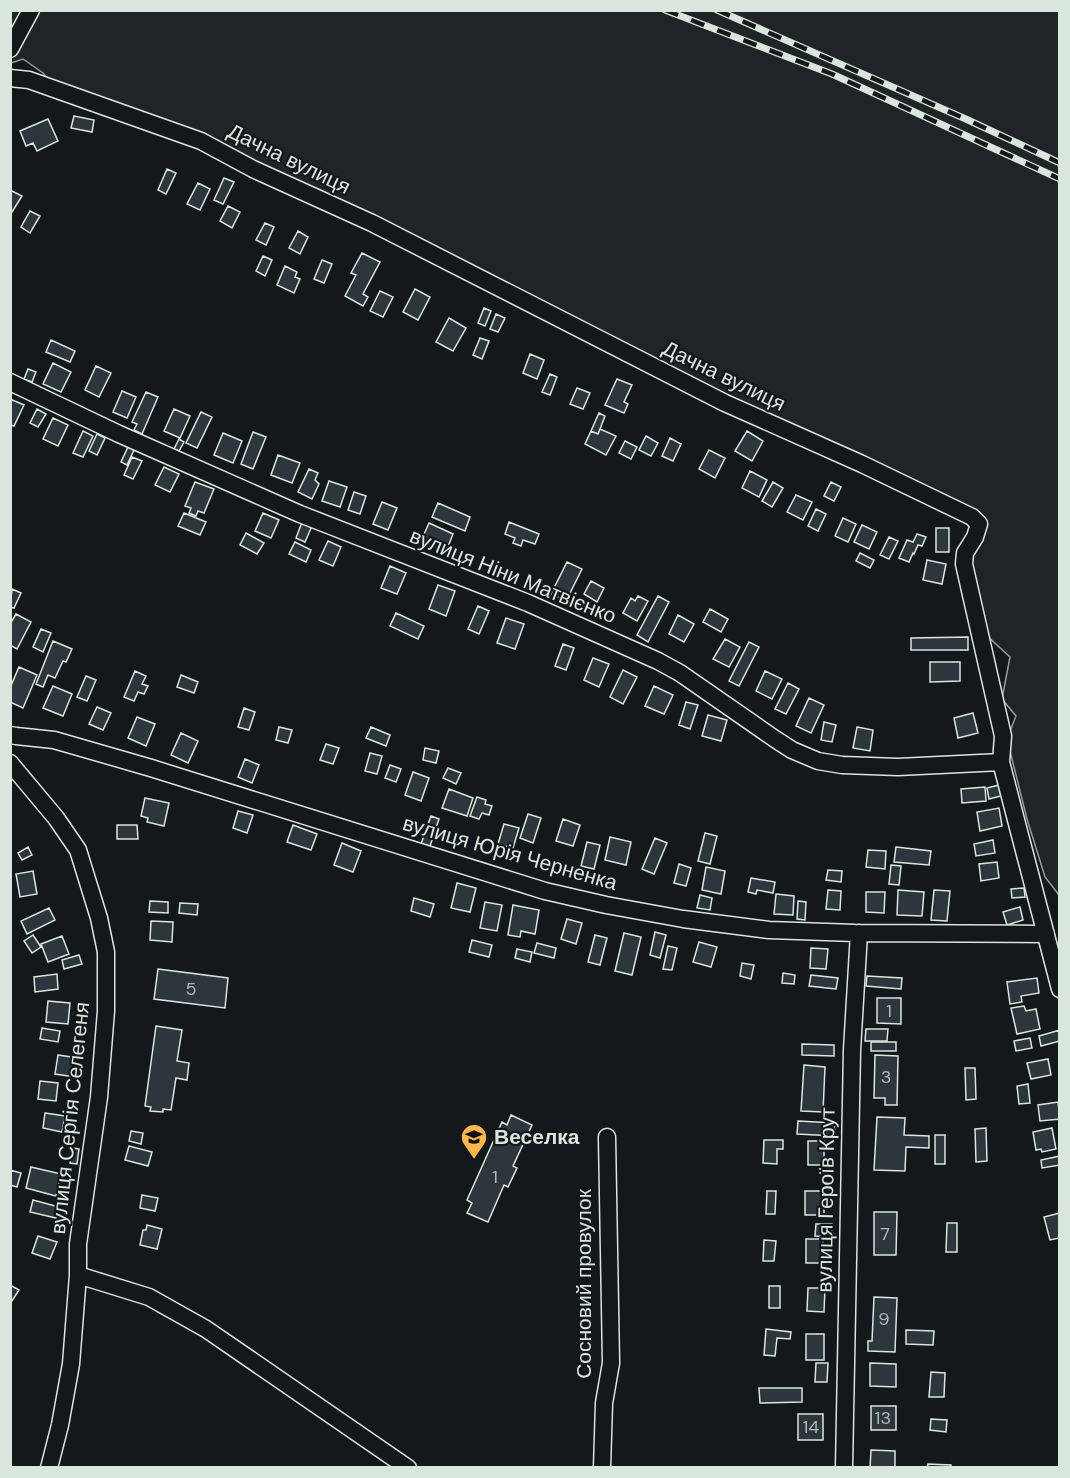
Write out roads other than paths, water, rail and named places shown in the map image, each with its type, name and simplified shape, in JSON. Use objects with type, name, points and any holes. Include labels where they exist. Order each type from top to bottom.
[{"type":"street","points":[[13,44],[31,10]]},
{"type":"street","name":"Дачна вулиця","points":[[10,78],[29,80],[201,141],[253,169],[372,224],[726,403],[862,464],[972,517],[979,524],[975,537],[965,553],[964,564],[1003,736],[1001,762],[1059,989]]},
{"type":"street","name":"вулиця Ніни Матвієнко","points":[[10,382],[119,434],[300,514],[528,603],[658,661],[680,673],[792,750],[818,761],[842,765],[898,767],[1001,762]]},
{"type":"street","name":"вулиця Юрія Черненка","points":[[10,735],[54,741],[151,768],[545,891],[606,905],[683,919],[769,930],[1046,934]]},
{"type":"street","name":"вулиця Сергія Селегеня","points":[[10,763],[56,818],[78,850],[99,918],[106,952],[106,1011],[99,1097],[78,1244],[78,1275],[71,1364],[60,1425],[49,1467]]},
{"type":"street","name":"вулиця Героїв Крут","points":[[844,1467],[852,1050],[859,933]]},
{"type":"street","name":"Сосновий провулок","points":[[602,1467],[604,1403],[611,1363],[607,1137]]},
{"type":"street","points":[[78,1275],[149,1297],[206,1329],[408,1467]]},
{"type":"railway","points":[[665,10],[832,74],[1060,179]]},
{"type":"railway","points":[[717,10],[1060,163]]},
{"type":"place","name":"Веселка","points":[[474,1160]]}]
